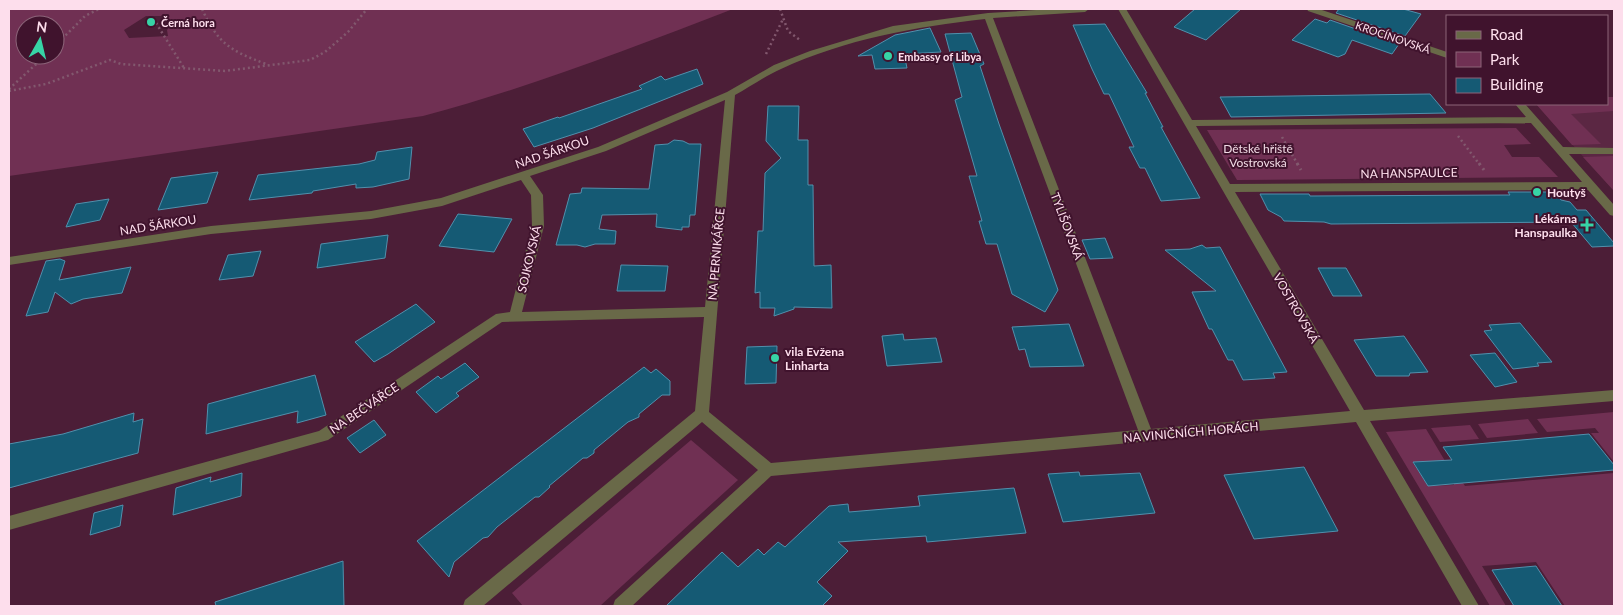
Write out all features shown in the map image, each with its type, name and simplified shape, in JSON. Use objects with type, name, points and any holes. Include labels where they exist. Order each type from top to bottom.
[{"type":"street","name":"NAD ŠÁRKOU","points":[[9,261],[211,230],[371,215],[442,202],[602,149],[730,94],[777,67],[813,53],[893,29],[988,16],[1085,9]]},
{"type":"street","name":"VOSTROVSKÁ","points":[[1122,9],[1358,416],[1471,606]]},
{"type":"street","name":"KROCÍNOVSKÁ","points":[[1311,9],[1446,55]]},
{"type":"street","name":"TYLIŠOVSKÁ","points":[[988,16],[1147,436]]},
{"type":"street","name":"NA PERNIKÁŘCE","points":[[702,414],[730,94]]},
{"type":"street","points":[[1521,105],[1614,212]]},
{"type":"street","points":[[1189,124],[1534,120]]},
{"type":"street","points":[[1560,150],[1614,151]]},
{"type":"street","name":"SOJKOVSKÁ","points":[[515,316],[538,226],[537,195],[524,175]]},
{"type":"street","name":"NA HANSPAULCE","points":[[1226,188],[1592,186]]},
{"type":"street","name":"NA BEČVÁŘCE","points":[[9,523],[323,436],[500,317],[712,312]]},
{"type":"street","name":"NA VINIČNÍCH HORÁCH","points":[[768,470],[1358,416],[1614,395]]},
{"type":"street","points":[[477,604],[702,414],[768,470],[621,606]]},
{"type":"path","points":[[65,36],[85,16],[100,9]]},
{"type":"path","points":[[202,9],[212,32],[226,48],[266,64]]},
{"type":"path","points":[[9,90],[46,84],[110,60],[121,64],[225,71],[266,64],[310,60],[325,52],[348,32],[367,9]]},
{"type":"path","points":[[780,9],[788,31],[802,41]]},
{"type":"path","points":[[156,23],[184,68]]},
{"type":"path","points":[[9,90],[35,65]]},
{"type":"path","points":[[1447,121],[1497,186]]},
{"type":"path","points":[[1273,123],[1312,188]]},
{"type":"shaded area","points":[[1608,97],[1614,97],[1614,191],[1537,105],[1608,105]]},
{"type":"green space","points":[[9,9],[733,9],[541,80],[423,116],[9,176]],"holes":[[[146,16],[167,16],[172,24],[167,30],[168,36],[129,38],[124,30]]]},
{"type":"green space","points":[[1608,97],[1614,97],[1614,111],[1571,114],[1601,144],[1572,145],[1537,105],[1608,105]]},
{"type":"green space","name":"Dětské hřiště Vostrovská","points":[[1516,128],[1531,144],[1504,145],[1512,157],[1539,157],[1558,177],[1237,180],[1207,130]]},
{"type":"green space","points":[[1583,157],[1614,157],[1614,191]]},
{"type":"green space","points":[[1614,412],[1614,462],[1591,433],[1599,433],[1595,428],[1547,432],[1537,419]]},
{"type":"green space","points":[[1528,419],[1538,433],[1487,438],[1478,424]]},
{"type":"green space","points":[[1470,425],[1479,439],[1440,442],[1431,428]]},
{"type":"green space","points":[[1426,429],[1451,471],[1455,471],[1465,486],[1614,473],[1614,606],[1565,606],[1536,562],[1482,566],[1506,606],[1490,606],[1386,432]],"holes":[[[1439,461],[1454,484],[1428,486],[1413,463]]]},
{"type":"green space","points":[[691,440],[738,480],[600,606],[523,606],[512,593]]},
{"type":"building","points":[[1195,9],[1241,9],[1206,40],[1174,27]]},
{"type":"building","points":[[1339,9],[1403,9],[1421,14],[1405,36],[1336,13]]},
{"type":"building","points":[[1315,19],[1327,23],[1330,20],[1399,44],[1392,54],[1352,40],[1345,54],[1338,57],[1292,40]]},
{"type":"building","points":[[1105,24],[1147,93],[1145,93],[1163,127],[1161,127],[1200,198],[1161,201],[1145,168],[1140,168],[1129,147],[1134,147],[1109,94],[1104,94],[1073,25]]},
{"type":"building","points":[[930,28],[941,52],[904,54],[907,68],[875,69],[872,55],[858,56],[895,35]]},
{"type":"building","points":[[971,33],[984,64],[980,66],[999,124],[1058,290],[1045,312],[1012,294],[997,244],[986,244],[979,221],[982,221],[969,176],[977,176],[955,100],[962,97],[945,34]]},
{"type":"building","points":[[697,69],[703,84],[593,128],[534,147],[523,129],[642,89],[639,86],[661,76],[665,80]]},
{"type":"building","points":[[1430,94],[1446,113],[1231,117],[1220,97]]},
{"type":"building","points":[[768,106],[799,106],[798,140],[808,140],[808,185],[813,185],[814,266],[831,265],[832,308],[794,307],[794,309],[774,316],[775,308],[760,308],[760,292],[755,293],[758,231],[763,231],[765,173],[781,158],[766,141]]},
{"type":"building","points":[[674,140],[689,144],[701,144],[695,215],[690,215],[689,227],[682,227],[682,230],[656,227],[657,214],[602,215],[599,229],[616,231],[615,244],[595,244],[585,247],[556,245],[570,194],[581,193],[582,188],[649,189],[655,145],[668,144]]},
{"type":"building","points":[[412,147],[409,179],[373,187],[356,188],[356,184],[313,191],[312,193],[249,200],[258,175],[359,164],[375,160],[377,152]]},
{"type":"building","points":[[218,172],[207,203],[158,210],[171,178]]},
{"type":"building","points":[[1508,192],[1554,192],[1561,200],[1570,202],[1577,210],[1586,210],[1614,243],[1614,246],[1592,247],[1571,222],[1331,224],[1324,222],[1284,221],[1281,217],[1268,210],[1260,194],[1309,194],[1310,196],[1510,195]]},
{"type":"building","points":[[109,199],[100,220],[66,227],[76,204]]},
{"type":"building","points":[[458,214],[512,219],[494,252],[439,246]]},
{"type":"building","points":[[388,235],[385,258],[317,268],[321,244]]},
{"type":"building","points":[[1105,238],[1113,258],[1090,259],[1082,240]]},
{"type":"building","points":[[1202,245],[1206,248],[1220,247],[1287,372],[1273,373],[1275,378],[1243,380],[1233,360],[1228,360],[1212,329],[1209,329],[1192,292],[1216,291],[1165,250],[1190,249]]},
{"type":"building","points":[[261,251],[253,276],[219,280],[228,255]]},
{"type":"building","points":[[60,259],[65,261],[59,280],[131,267],[122,293],[83,299],[71,304],[55,292],[48,312],[26,316],[46,261]]},
{"type":"building","points":[[621,265],[668,266],[665,291],[617,291]]},
{"type":"building","points":[[1318,268],[1346,268],[1362,296],[1333,296]]},
{"type":"building","points":[[416,304],[435,322],[388,354],[374,362],[355,342]]},
{"type":"building","points":[[1520,323],[1552,362],[1537,363],[1539,366],[1513,369],[1484,331],[1492,330],[1489,325]]},
{"type":"building","points":[[1069,324],[1084,366],[1030,367],[1025,349],[1019,350],[1012,327]]},
{"type":"building","points":[[903,334],[904,340],[936,338],[942,362],[887,366],[882,336]]},
{"type":"building","points":[[1404,336],[1428,372],[1410,373],[1409,376],[1376,376],[1354,340]]},
{"type":"building","name":"vila Evžena Linharta","points":[[777,346],[776,383],[745,384],[747,347]]},
{"type":"building","points":[[1495,353],[1517,382],[1495,387],[1470,355]]},
{"type":"building","points":[[465,363],[479,377],[456,393],[459,396],[436,413],[416,392],[438,376],[441,379]]},
{"type":"building","points":[[644,367],[651,373],[656,369],[670,381],[670,395],[662,395],[639,414],[639,417],[628,422],[594,450],[594,453],[587,458],[583,458],[549,486],[539,497],[535,497],[497,527],[488,537],[483,538],[454,562],[449,577],[417,541]]},
{"type":"building","points":[[315,375],[326,415],[297,423],[298,411],[206,434],[208,404]]},
{"type":"building","points":[[134,413],[133,422],[143,419],[138,453],[9,488],[9,444],[63,434]]},
{"type":"building","points":[[374,420],[386,435],[360,453],[347,438]]},
{"type":"building","points":[[1589,434],[1614,465],[1614,470],[1428,486],[1413,462],[1452,460],[1443,447]]},
{"type":"building","points":[[1304,467],[1338,531],[1254,539],[1224,475]]},
{"type":"building","points":[[1079,472],[1080,476],[1140,473],[1155,513],[1063,522],[1048,474]]},
{"type":"building","points":[[242,473],[241,496],[173,515],[176,488],[211,477],[210,482]]},
{"type":"building","points":[[1014,488],[1026,533],[927,542],[926,536],[838,542],[848,551],[817,582],[832,596],[822,606],[666,606],[722,552],[738,567],[758,549],[764,555],[778,542],[785,547],[829,506],[848,504],[849,512],[920,506],[918,496]]},
{"type":"building","points":[[123,505],[120,526],[90,535],[94,513]]},
{"type":"building","points":[[343,561],[344,606],[216,606],[215,602]]},
{"type":"building","points":[[1536,566],[1562,606],[1514,606],[1492,570]]},
{"type":"place","name":"Černá hora","points":[[151,22]]},
{"type":"place","name":"Embassy of Libya","points":[[888,56]]},
{"type":"place","name":"Houtyš","points":[[1537,192]]},
{"type":"place","name":"Lékárna Hanspaulka","points":[[1587,225]]},
{"type":"place","name":"vila Evžena Linharta","points":[[775,358]]}]
